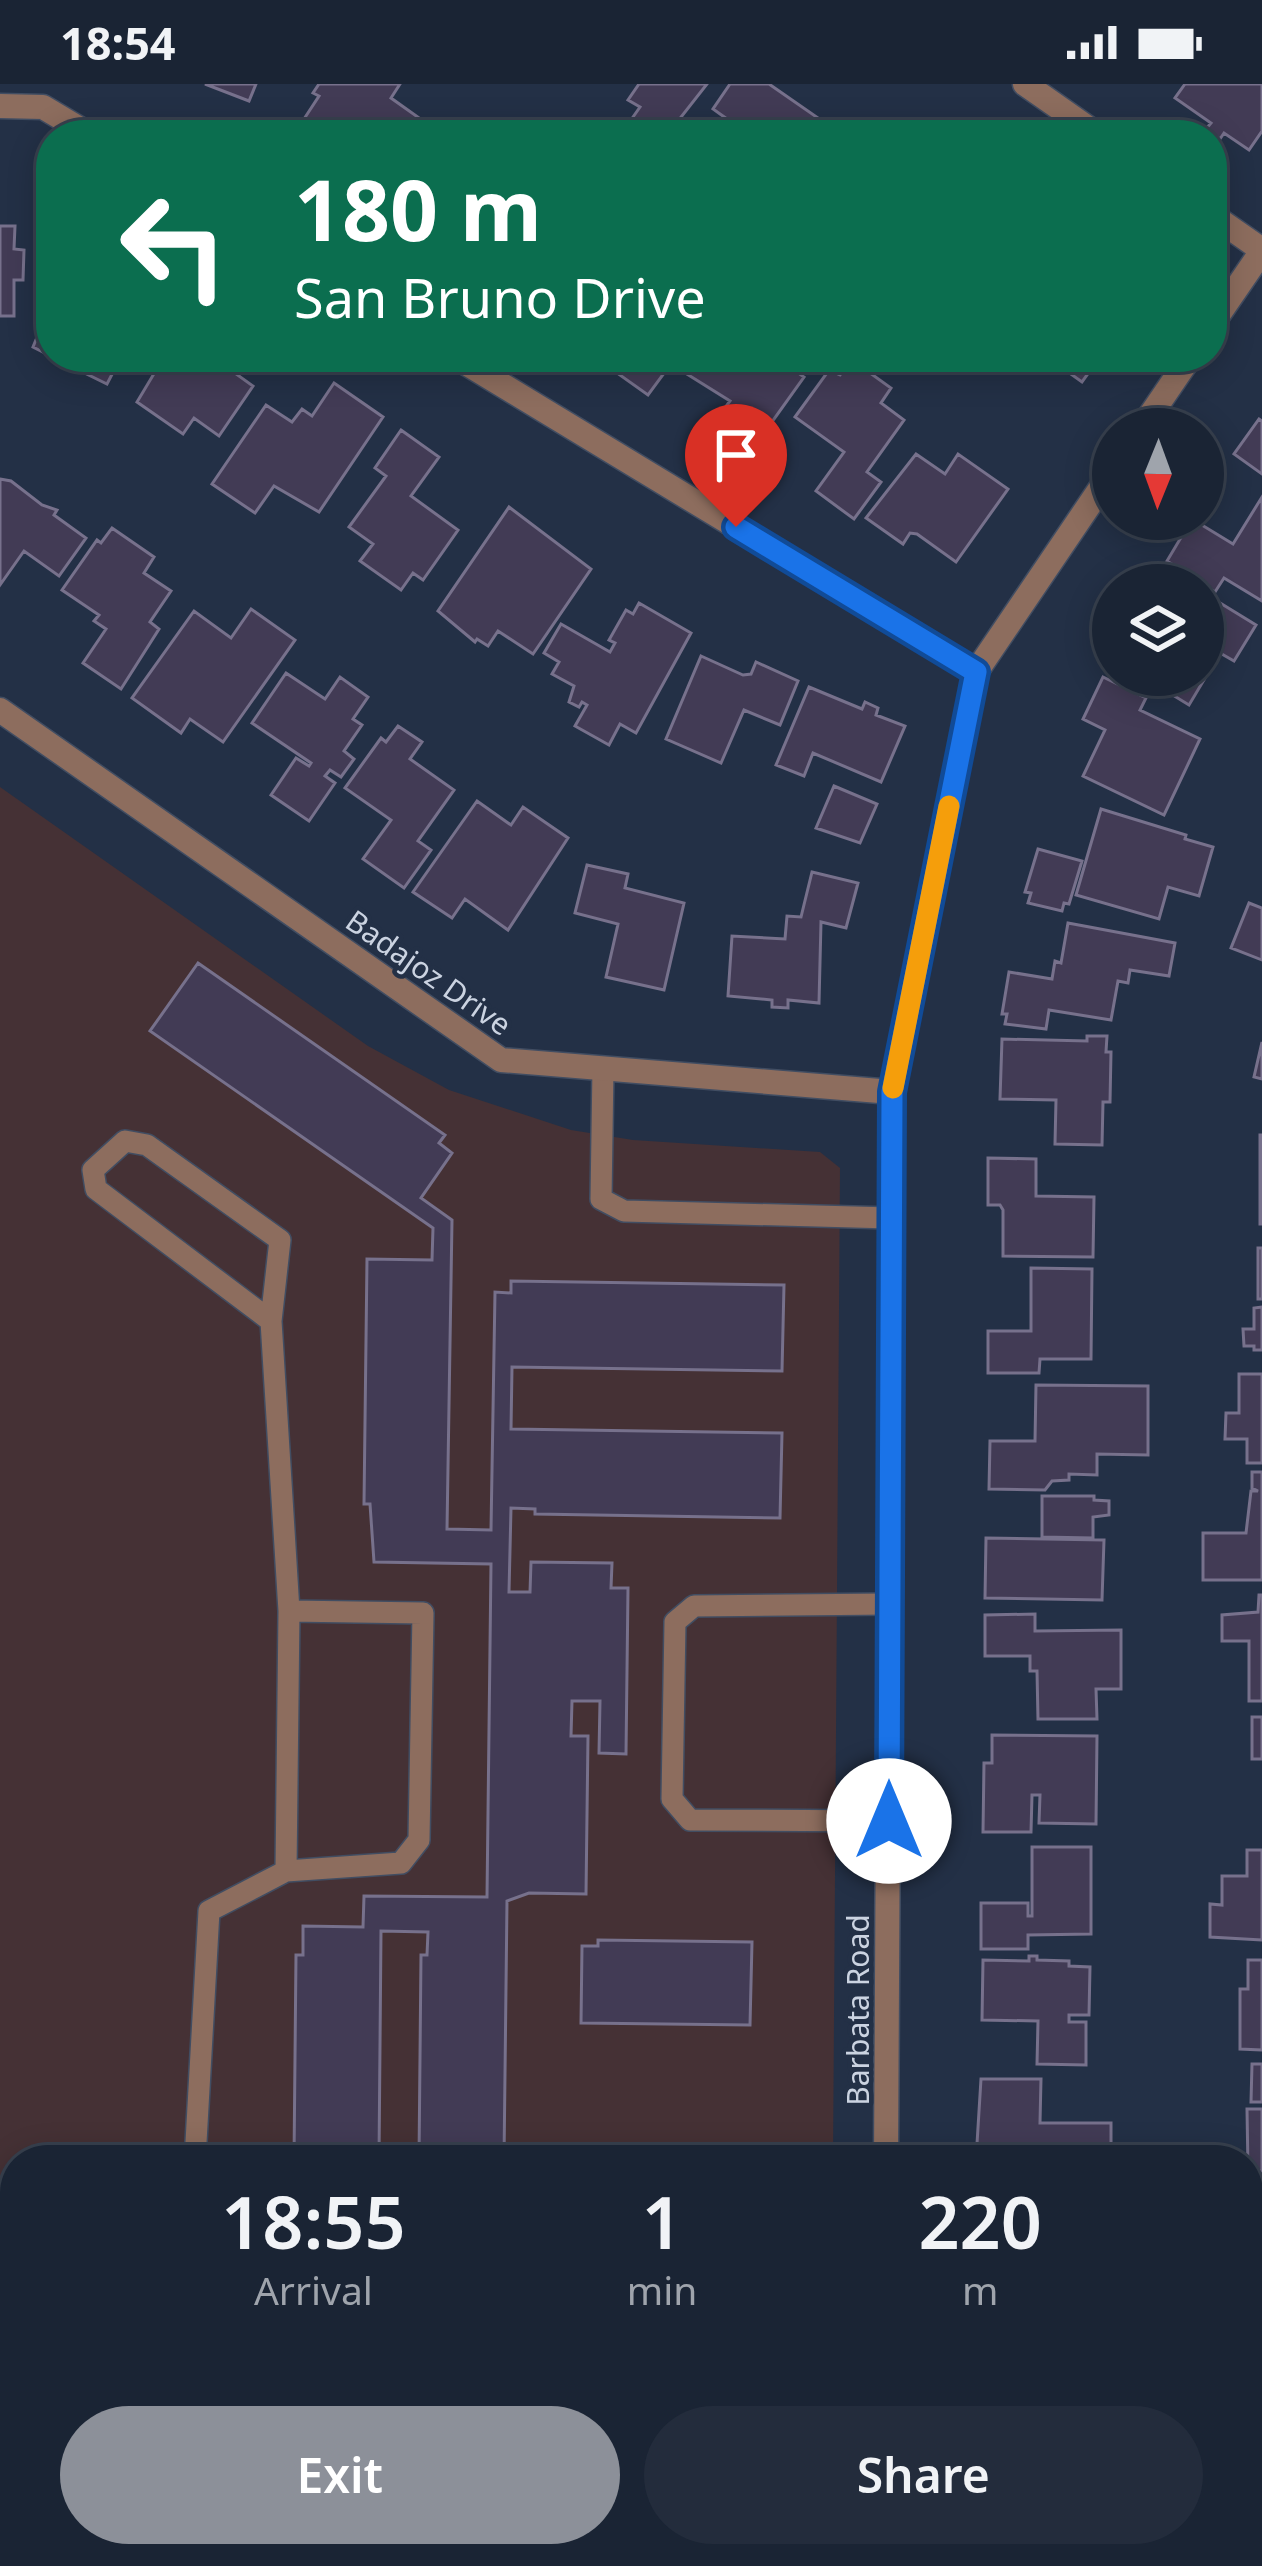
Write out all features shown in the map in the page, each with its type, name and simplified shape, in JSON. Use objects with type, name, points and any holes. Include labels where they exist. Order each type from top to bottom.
[{"type":"street","points":[[1025,84],[1077,120]]},
{"type":"street","points":[[0,106],[44,107],[65,120]]},
{"type":"street","points":[[1227,226],[1262,250],[1227,302]]},
{"type":"street","points":[[481,372],[976,672]]},
{"type":"street","points":[[1155,408],[1180,372]]},
{"type":"street","name":"Barbata Road","points":[[886,2145],[892,1092],[976,672],[1092,501]]},
{"type":"street","name":"Badajoz Drive","points":[[0,710],[501,1060],[892,1092]]},
{"type":"lane","points":[[603,1068],[601,1198],[624,1211],[891,1218]]},
{"type":"lane","points":[[272,1321],[95,1189],[93,1170],[125,1141],[147,1145],[280,1240],[272,1321],[289,1611],[286,1871]]},
{"type":"lane","points":[[889,1604],[694,1606],[675,1622],[672,1799],[690,1820],[889,1821]]},
{"type":"lane","points":[[196,2145],[209,1911],[286,1871],[401,1863],[419,1840],[424,1613],[289,1611]]},
{"type":"shaded area","points":[[0,787],[368,1046],[449,1090],[571,1130],[633,1140],[820,1152],[840,1168],[833,2145],[0,2145]]},
{"type":"building","points":[[205,84],[256,84],[249,101]]},
{"type":"building","points":[[319,84],[400,84],[391,98],[422,120],[303,120],[319,96],[313,93]]},
{"type":"building","points":[[639,84],[707,84],[679,120],[631,120],[640,107],[628,100]]},
{"type":"building","points":[[730,84],[769,84],[821,120],[726,120],[713,109]]},
{"type":"building","points":[[1185,84],[1262,84],[1262,131],[1249,150],[1227,135],[1227,120],[1207,120],[1175,98]]},
{"type":"building","points":[[0,226],[15,226],[14,249],[24,250],[23,280],[14,280],[14,316],[0,316]]},
{"type":"building","points":[[83,372],[113,372],[107,384]]},
{"type":"building","points":[[155,372],[233,372],[253,386],[219,436],[194,418],[183,434],[137,402]]},
{"type":"building","points":[[618,372],[665,372],[648,395]]},
{"type":"building","points":[[684,372],[797,372],[804,377],[744,461],[706,434],[730,401]]},
{"type":"building","points":[[828,372],[869,372],[891,388],[881,403],[904,420],[867,472],[881,482],[854,519],[816,491],[844,452],[795,417]]},
{"type":"building","points":[[1068,372],[1089,372],[1082,382]]},
{"type":"building","points":[[334,383],[383,417],[319,512],[274,486],[255,513],[212,484],[266,405],[292,422],[302,409],[312,416]]},
{"type":"building","points":[[1262,421],[1262,474],[1234,454]]},
{"type":"building","points":[[401,430],[439,457],[411,496],[458,530],[423,580],[413,573],[401,590],[360,561],[373,544],[349,527],[386,476],[375,468]]},
{"type":"building","points":[[916,454],[945,474],[958,454],[1008,489],[956,562],[917,534],[910,533],[903,544],[866,518]]},
{"type":"building","points":[[0,479],[57,510],[54,515],[86,538],[59,576],[24,551],[0,585]]},
{"type":"building","points":[[1262,497],[1262,601],[1224,578],[1224,564],[1167,561],[1180,540],[1224,539],[1233,544]]},
{"type":"building","points":[[509,507],[591,569],[533,654],[498,631],[488,646],[475,642],[438,611]]},
{"type":"building","points":[[112,528],[154,557],[144,573],[171,591],[150,622],[159,629],[121,689],[83,663],[106,629],[94,621],[99,615],[62,590],[97,540],[101,543]]},
{"type":"building","points":[[639,603],[691,633],[636,733],[620,724],[609,745],[575,726],[587,705],[569,702],[574,686],[552,674],[559,662],[544,653],[561,624],[610,652],[615,643],[609,640],[626,610],[633,614]]},
{"type":"building","points":[[1224,605],[1256,625],[1234,661],[1224,655]]},
{"type":"building","points":[[251,609],[295,640],[223,742],[190,719],[181,733],[132,698],[194,611],[231,638]]},
{"type":"building","points":[[701,656],[743,675],[751,674],[756,662],[798,681],[780,725],[744,710],[721,763],[666,739]]},
{"type":"building","points":[[286,673],[325,699],[340,677],[368,697],[353,719],[362,725],[344,751],[354,759],[341,777],[330,770],[325,776],[335,783],[309,821],[271,795],[296,758],[311,763],[252,723]]},
{"type":"building","points":[[809,687],[862,709],[865,702],[878,708],[876,715],[905,726],[881,782],[813,753],[804,776],[776,765]]},
{"type":"building","points":[[1094,696],[1142,696],[1146,698],[1140,710],[1200,739],[1164,815],[1083,776],[1105,730],[1083,719]]},
{"type":"building","points":[[1174,696],[1194,696],[1189,705]]},
{"type":"building","points":[[398,726],[422,742],[410,759],[454,790],[418,841],[431,850],[404,888],[363,859],[391,820],[345,788],[381,738],[386,742]]},
{"type":"building","points":[[834,786],[877,804],[860,843],[816,828]]},
{"type":"building","points":[[477,801],[511,825],[523,807],[568,838],[508,930],[465,899],[452,918],[413,892]]},
{"type":"building","points":[[1101,809],[1213,847],[1199,896],[1168,887],[1159,919],[1076,895]]},
{"type":"building","points":[[1038,849],[1082,861],[1069,904],[1064,903],[1062,911],[1028,903],[1031,893],[1025,892]]},
{"type":"building","points":[[587,865],[628,874],[625,888],[684,903],[664,990],[606,977],[618,924],[575,913]]},
{"type":"building","points":[[812,872],[858,883],[846,928],[821,922],[819,1003],[788,1000],[788,1008],[772,1007],[772,1000],[728,996],[732,936],[785,939],[787,916],[801,917]]},
{"type":"building","points":[[1249,903],[1262,908],[1262,960],[1231,948]]},
{"type":"building","points":[[1068,923],[1175,943],[1169,976],[1130,970],[1128,983],[1118,981],[1111,1020],[1049,1010],[1046,1029],[1005,1024],[1007,1014],[1002,1014],[1009,972],[1052,979],[1055,961],[1061,963]]},
{"type":"building","points":[[198,963],[445,1135],[439,1143],[452,1153],[421,1198],[452,1220],[447,1529],[491,1530],[495,1292],[511,1293],[511,1281],[784,1285],[782,1371],[512,1367],[511,1429],[782,1433],[780,1518],[535,1514],[535,1509],[511,1508],[509,1592],[530,1592],[531,1562],[612,1563],[611,1588],[628,1588],[626,1754],[599,1753],[600,1701],[572,1701],[571,1736],[588,1736],[586,1894],[529,1893],[507,1901],[504,2145],[419,2145],[421,1955],[427,1955],[428,1932],[381,1931],[379,2145],[294,2145],[296,1955],[303,1955],[303,1926],[363,1927],[364,1896],[487,1897],[491,1564],[374,1562],[370,1504],[364,1504],[367,1259],[432,1260],[433,1228],[150,1031]]},
{"type":"building","points":[[1087,1036],[1107,1036],[1106,1052],[1111,1052],[1110,1102],[1103,1102],[1102,1145],[1055,1144],[1056,1100],[1000,1099],[1002,1039],[1087,1041]]},
{"type":"building","points":[[1262,1042],[1262,1079],[1254,1077]]},
{"type":"building","points":[[1262,1135],[1262,1224],[1260,1224]]},
{"type":"building","points":[[988,1158],[1036,1159],[1036,1196],[1094,1197],[1093,1257],[1003,1256],[1003,1210],[1000,1205],[988,1205]]},
{"type":"building","points":[[1258,1248],[1262,1248],[1262,1299],[1258,1299]]},
{"type":"building","points":[[1031,1268],[1092,1269],[1091,1359],[1040,1359],[1039,1373],[988,1373],[988,1331],[1031,1331]]},
{"type":"building","points":[[1262,1307],[1262,1350],[1254,1350],[1254,1346],[1244,1346],[1243,1329],[1254,1329],[1254,1308]]},
{"type":"building","points":[[1239,1374],[1262,1374],[1262,1463],[1247,1463],[1247,1439],[1225,1439],[1226,1413],[1239,1413]]},
{"type":"building","points":[[1036,1385],[1148,1386],[1148,1455],[1097,1454],[1097,1475],[1069,1474],[1069,1480],[1052,1481],[1045,1490],[989,1489],[990,1441],[1035,1441]]},
{"type":"building","points":[[1252,1472],[1262,1472],[1262,1580],[1203,1580],[1203,1533],[1246,1533],[1251,1491],[1258,1491],[1252,1488]]},
{"type":"building","points":[[1042,1496],[1094,1496],[1094,1500],[1109,1501],[1109,1515],[1093,1517],[1093,1538],[1042,1537]]},
{"type":"building","points":[[986,1538],[1104,1540],[1102,1600],[985,1598]]},
{"type":"building","points":[[1259,1595],[1262,1701],[1249,1701],[1249,1641],[1222,1641],[1222,1615],[1258,1612]]},
{"type":"building","points":[[1035,1614],[1035,1631],[1121,1630],[1121,1689],[1096,1689],[1097,1719],[1038,1719],[1037,1671],[1030,1671],[1030,1656],[985,1656],[985,1615]]},
{"type":"building","points":[[1252,1717],[1262,1717],[1262,1759],[1252,1759]]},
{"type":"building","points":[[992,1735],[1097,1736],[1096,1824],[1039,1823],[1040,1795],[1032,1795],[1031,1832],[983,1832],[984,1763],[992,1763]]},
{"type":"building","points":[[1032,1847],[1091,1847],[1091,1934],[1028,1935],[1028,1949],[981,1949],[981,1903],[1028,1903],[1028,1916],[1032,1916]]},
{"type":"building","points":[[1247,1850],[1262,1850],[1262,1940],[1210,1937],[1210,1904],[1222,1905],[1222,1876],[1247,1876]]},
{"type":"building","points":[[598,1940],[752,1942],[750,2025],[581,2023],[582,1946],[598,1946]]},
{"type":"building","points":[[1029,1956],[1090,1967],[1089,2015],[1069,2015],[1069,2022],[1086,2022],[1086,2065],[1037,2064],[1038,2021],[982,2020],[983,1960],[1029,1961]]},
{"type":"building","points":[[1248,1960],[1262,1960],[1262,2050],[1240,2049],[1240,1989],[1248,1989]]},
{"type":"building","points":[[1252,2064],[1262,2064],[1262,2102],[1251,2102]]},
{"type":"building","points":[[981,2079],[1041,2079],[1040,2123],[1111,2123],[1111,2145],[977,2145]]},
{"type":"building","points":[[1247,2109],[1262,2109],[1262,2145],[1248,2145]]},
{"type":"slow traffic","points":[[893,1088],[949,806]]},
{"type":"route","points":[[736,527],[976,672],[892,1092],[889,1821]]}]
